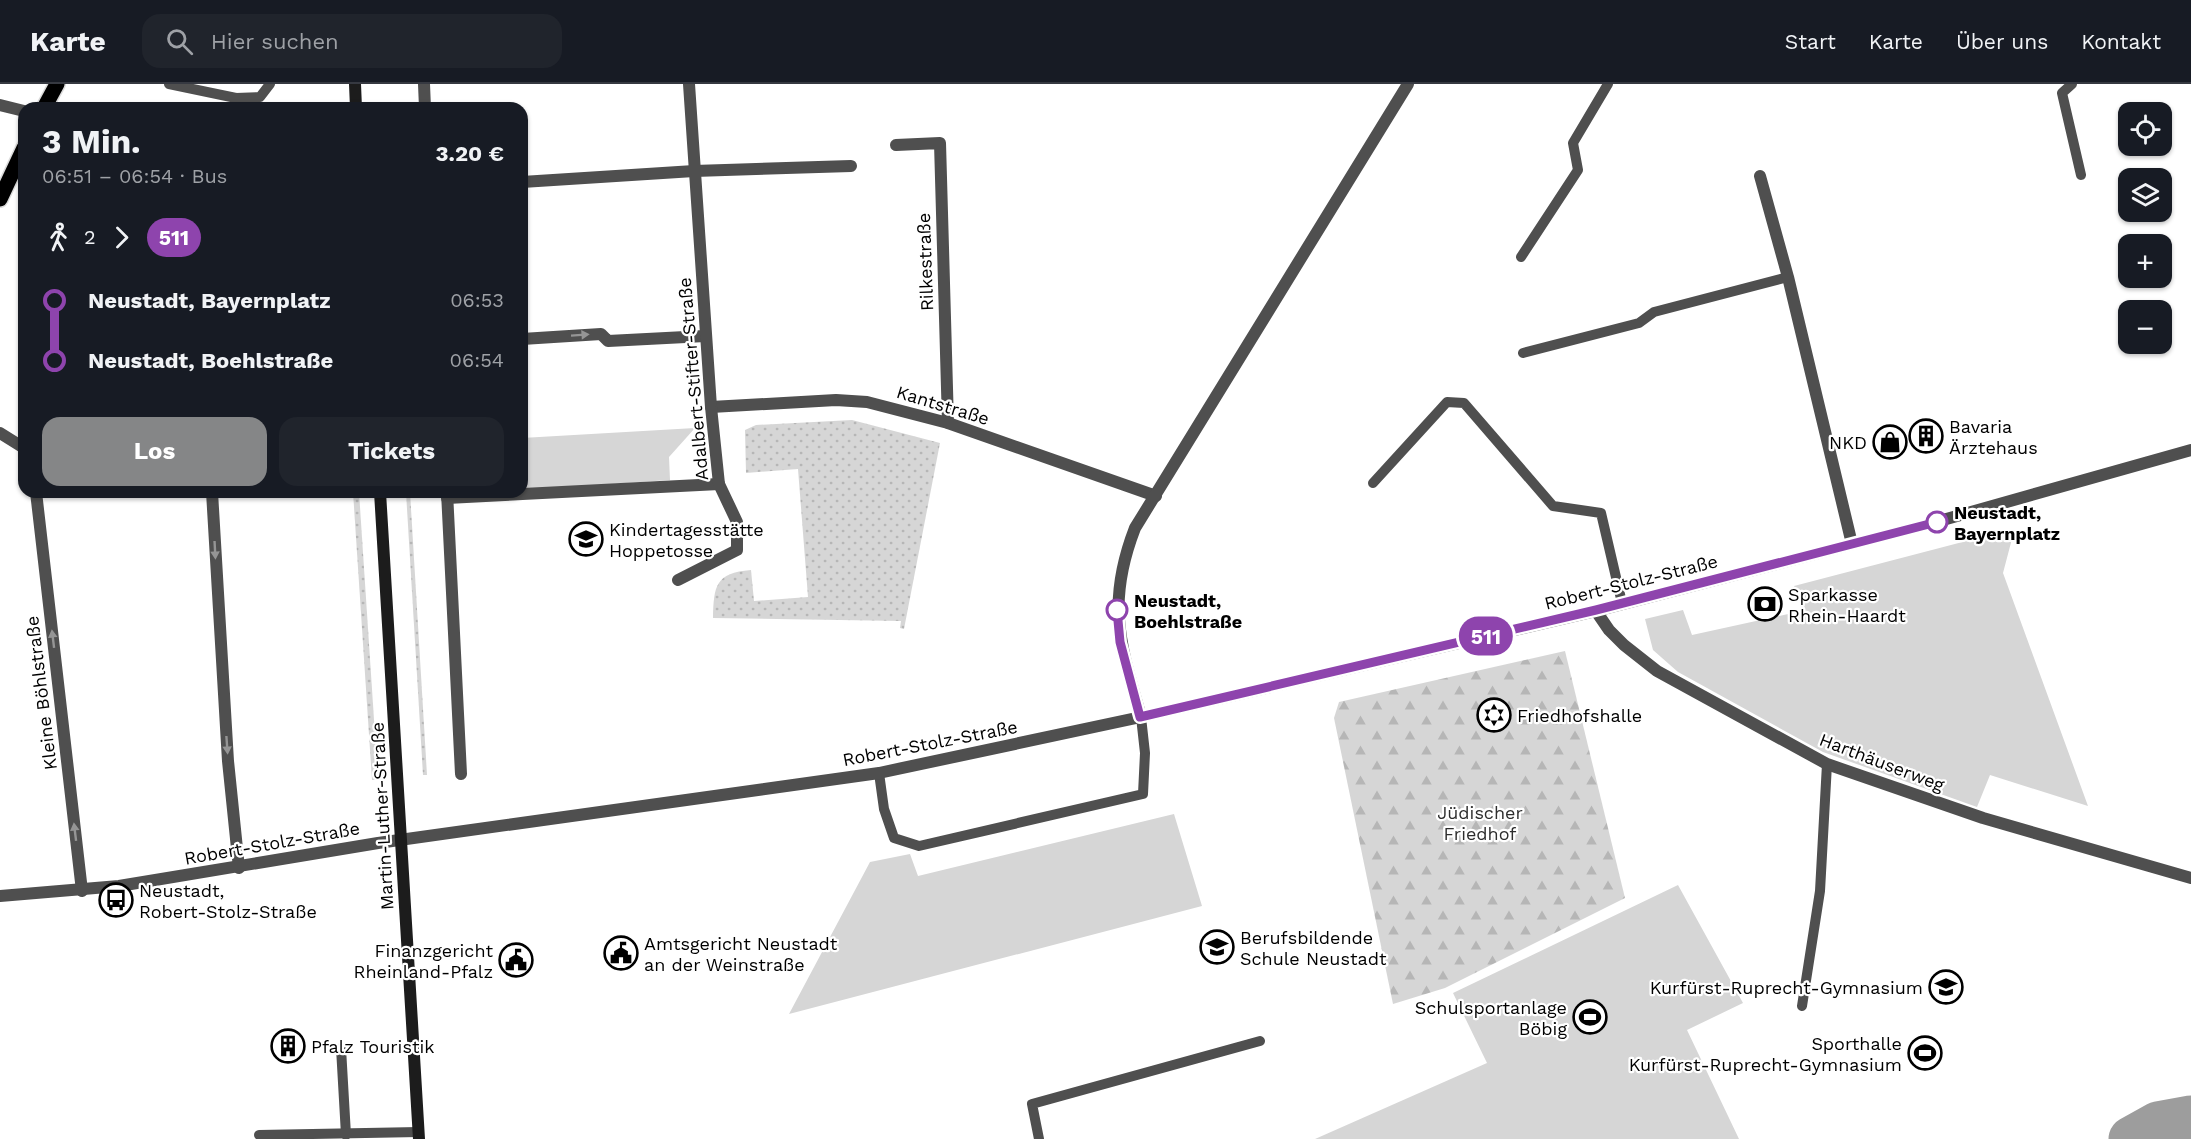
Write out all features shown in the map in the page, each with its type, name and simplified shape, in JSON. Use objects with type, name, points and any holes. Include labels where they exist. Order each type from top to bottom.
[{"type":"main road","points":[[47,102],[57,84]]},
{"type":"main road","points":[[0,199],[18,161]]},
{"type":"street","points":[[355,84],[356,102]]},
{"type":"street","points":[[424,84],[425,102]]},
{"type":"street","name":"Adalbert-Stifter-Straße","points":[[678,580],[737,550],[737,522],[719,484],[711,407],[689,84]]},
{"type":"street","points":[[1140,717],[1120,642],[1118,584],[1125,554],[1135,528],[1408,84]]},
{"type":"street","points":[[0,105],[18,110]]},
{"type":"street","name":"Rilkestraße","points":[[897,145],[940,143],[948,423]]},
{"type":"street","points":[[528,182],[694,171],[851,166]]},
{"type":"street","points":[[1760,176],[1788,277],[1852,544]]},
{"type":"street","points":[[528,339],[601,334],[609,341],[705,336]]},
{"type":"street","name":"Kantstraße","points":[[711,407],[836,400],[867,402],[948,423],[1156,496]]},
{"type":"street","points":[[0,433],[18,444]]},
{"type":"street","name":"Robert-Stolz-Straße","points":[[0,896],[82,891],[402,841],[879,773],[1140,717],[1596,610],[1852,544],[2191,450]]},
{"type":"street","points":[[528,492],[719,484]]},
{"type":"street","name":"Kleine Böhlstraße","points":[[37,498],[82,891]]},
{"type":"street","points":[[212,498],[228,761],[239,868]]},
{"type":"street","name":"Martin-Luther-Straße","points":[[380,498],[419,1135]]},
{"type":"street","points":[[447,498],[461,774]]},
{"type":"street","name":"Harthäuserweg","points":[[1596,610],[1609,630],[1657,671],[1827,764],[1983,818],[2191,878]]},
{"type":"lane","points":[[169,84],[236,99],[260,97],[270,84]]},
{"type":"lane","points":[[1521,257],[1578,170],[1574,142],[1608,84]]},
{"type":"lane","points":[[2072,84],[2062,93],[2081,175]]},
{"type":"lane","points":[[1523,353],[1639,323],[1654,312],[1788,277]]},
{"type":"lane","points":[[1373,483],[1447,402],[1464,403],[1553,506],[1601,513],[1622,603]]},
{"type":"lane","points":[[879,773],[884,809],[894,838],[920,846],[1143,794],[1145,753],[1140,717]]},
{"type":"lane","points":[[1802,1006],[1820,891],[1827,764]]},
{"type":"lane","points":[[1039,1139],[1032,1104],[1260,1041]]},
{"type":"lane","points":[[341,1048],[346,1134]]},
{"type":"lane","points":[[259,1135],[419,1135]]},
{"type":"green space","points":[[852,420],[940,443],[904,629],[900,628],[901,621],[713,618],[714,597],[719,583],[730,574],[739,572],[751,570],[754,601],[808,597],[798,469],[746,473],[745,430],[756,425]]},
{"type":"green space","points":[[695,428],[669,457],[670,480],[528,490],[528,438]]},
{"type":"green space","points":[[353,498],[359,498],[378,780],[372,780]]},
{"type":"green space","points":[[406,498],[410,498],[427,775],[423,775]]},
{"type":"green space","points":[[2013,535],[2003,573],[2088,806],[1990,775],[1977,807],[1823,752],[1678,672],[1653,650],[1645,619],[1683,610],[1692,635],[1802,611],[1794,586],[1974,539]]},
{"type":"green space","name":"Jüdischer Friedhof","points":[[1565,651],[1625,898],[1445,988],[1393,1004],[1334,718],[1339,702]]},
{"type":"green space","points":[[1174,814],[1202,906],[789,1014],[870,862],[910,854],[918,876]]},
{"type":"green space","name":"Schulsportanlage Böbig","points":[[1678,885],[1743,1003],[1687,1030],[1739,1139],[1315,1139],[1487,1063],[1453,993]]},
{"type":"waterway","points":[[2131,1139],[2158,1124],[2191,1118]]},
{"type":"bus line","name":"511","points":[[1117,610],[1120,642],[1140,717],[1596,610],[1937,522]]},
{"type":"place","name":"Bavaria Ärztehaus","points":[[1926,436]]},
{"type":"place","name":"NKD","points":[[1890,442]]},
{"type":"place","name":"Neustadt, Bayernplatz","points":[[1937,522]]},
{"type":"place","name":"Kindertagesstätte Hoppetosse","points":[[586,539]]},
{"type":"place","name":"Sparkasse Rhein-Haardt","points":[[1765,604]]},
{"type":"place","name":"Neustadt, Boehlstraße","points":[[1117,610]]},
{"type":"place","name":"Friedhofshalle","points":[[1494,715]]},
{"type":"place","name":"Neustadt, Robert-Stolz-Straße","points":[[116,900]]},
{"type":"place","name":"Berufsbildende Schule Neustadt","points":[[1217,947]]},
{"type":"place","name":"Amtsgericht Neustadt an der Weinstraße","points":[[621,953]]},
{"type":"place","name":"Finanzgericht Rheinland-Pfalz","points":[[516,960]]},
{"type":"place","name":"Kurfürst-Ruprecht-Gymnasium","points":[[1946,987]]},
{"type":"place","name":"Schulsportanlage Böbig","points":[[1590,1017]]},
{"type":"place","name":"Pfalz Touristik","points":[[288,1046]]},
{"type":"place","name":"Sporthalle Kurfürst-Ruprecht-Gymnasium","points":[[1925,1053]]}]
